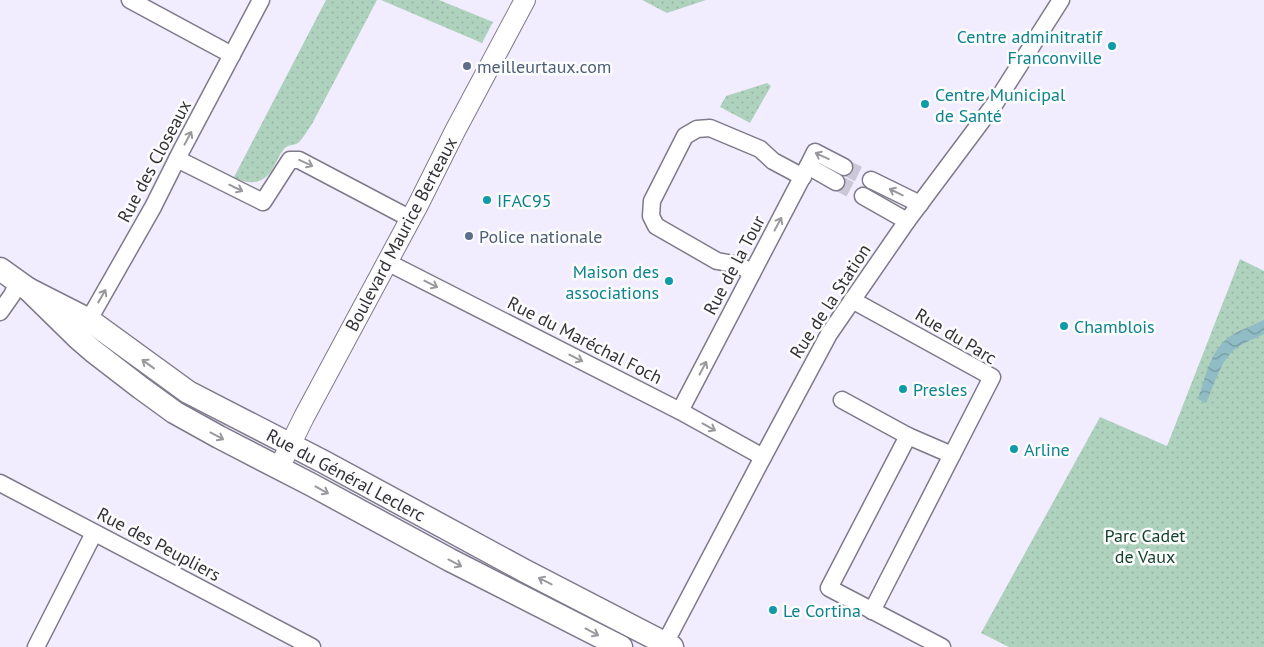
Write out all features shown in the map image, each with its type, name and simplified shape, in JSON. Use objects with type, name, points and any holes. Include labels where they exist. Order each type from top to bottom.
[{"type":"main road","name":"Rue du Général Leclerc","points":[[0,268],[84,329],[158,401],[219,437],[458,564],[621,647]]},
{"type":"main road","name":"Rue du Général Leclerc","points":[[84,329],[133,353],[188,392],[666,646]]},
{"type":"street","points":[[130,0],[232,55]]},
{"type":"street","name":"Rue des Closeaux","points":[[84,329],[153,208],[261,0]]},
{"type":"street","name":"Boulevard Maurice Berteaux","points":[[279,468],[524,0]]},
{"type":"street","name":"Rue de la Station","points":[[666,646],[763,457],[829,334],[907,221],[996,102],[1060,0]]},
{"type":"street","points":[[752,273],[739,264],[718,260],[656,226],[651,216],[652,201],[685,136],[697,129],[710,128],[760,150],[773,161],[836,182]]},
{"type":"street","points":[[805,172],[815,152],[844,167]]},
{"type":"street","points":[[177,159],[263,202],[290,160],[299,160],[411,219]]},
{"type":"street","name":"Rue de la Tour","points":[[680,411],[805,172]]},
{"type":"street","points":[[871,180],[920,204]]},
{"type":"street","points":[[863,196],[907,221]]},
{"type":"street","name":"Rue du Maréchal Foch","points":[[387,262],[680,411],[763,457]]},
{"type":"street","points":[[0,312],[12,295],[23,286]]},
{"type":"street","name":"Rue du Parc","points":[[852,300],[992,377],[872,611]]},
{"type":"street","points":[[842,400],[908,436],[952,455]]},
{"type":"street","points":[[908,436],[829,588],[942,647]]},
{"type":"street","name":"Rue des Peupliers","points":[[0,483],[303,645]]},
{"type":"street","points":[[36,647],[94,533]]},
{"type":"green space","points":[[326,0],[377,0],[312,124],[298,143],[287,146],[284,149],[272,170],[264,179],[250,182],[234,177]]},
{"type":"green space","points":[[381,0],[439,0],[493,22],[482,43]]},
{"type":"green space","points":[[642,0],[706,0],[667,13]]},
{"type":"green space","points":[[767,83],[771,86],[750,123],[720,107],[726,96]]},
{"type":"green space","name":"Parc Cadet de Vaux","points":[[1240,259],[1264,271],[1264,647],[1009,647],[981,633],[1100,417],[1167,446]]},
{"type":"water","points":[[1264,320],[1264,334],[1242,345],[1230,354],[1219,371],[1206,403],[1198,399],[1210,364],[1219,348],[1232,335]]},
{"type":"tunnel","points":[[844,167],[871,180]]},
{"type":"tunnel","points":[[836,182],[863,196]]},
{"type":"place","name":"Centre adminitratif Franconville","points":[[1112,46]]},
{"type":"place","name":"meilleurtaux.com","points":[[467,66]]},
{"type":"place","name":"Centre Municipal de Santé","points":[[925,104]]},
{"type":"place","name":"IFAC95","points":[[487,200]]},
{"type":"place","name":"Police nationale","points":[[469,236]]},
{"type":"place","name":"Maison des associations","points":[[669,281]]},
{"type":"place","name":"Chamblois","points":[[1064,326]]},
{"type":"place","name":"Presles","points":[[903,389]]},
{"type":"place","name":"Arline","points":[[1014,449]]},
{"type":"place","name":"Le Cortina","points":[[773,610]]}]
